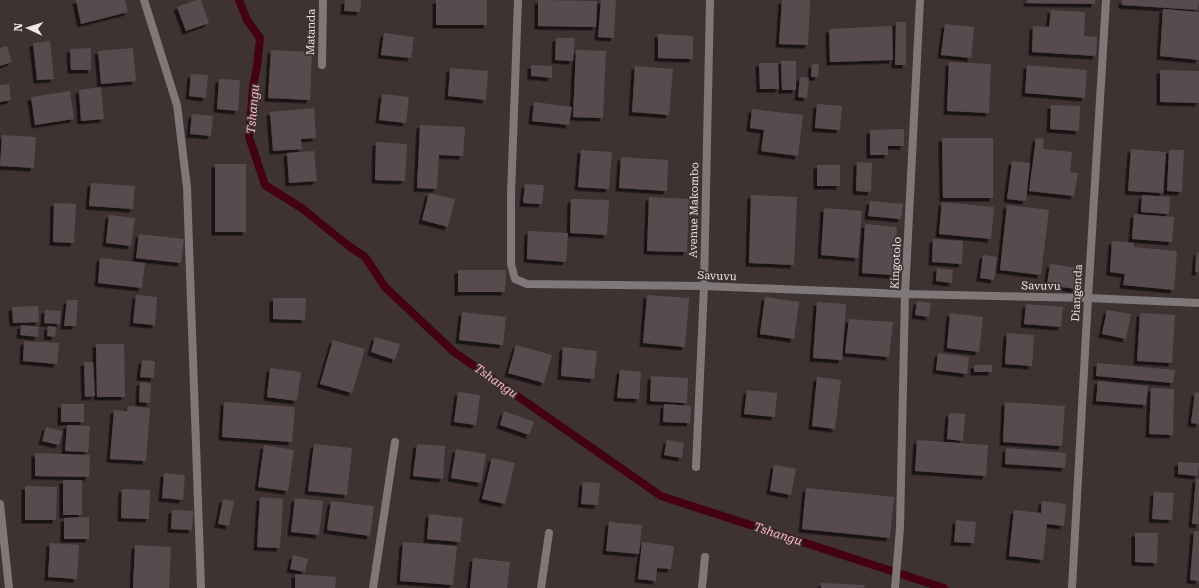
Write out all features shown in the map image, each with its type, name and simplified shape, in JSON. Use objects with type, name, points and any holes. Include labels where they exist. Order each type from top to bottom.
[{"type":"street","points":[[144,0],[177,104],[187,187],[201,588]]},
{"type":"street","name":"Matanda","points":[[322,65],[323,0]]},
{"type":"street","name":"Savuvu","points":[[518,0],[511,195],[512,264],[515,279],[527,284],[704,286],[1199,303]]},
{"type":"street","name":"Avenue Makombo","points":[[696,467],[704,286],[710,0]]},
{"type":"street","name":"Kingotolo","points":[[895,588],[900,528],[905,294],[920,0]]},
{"type":"street","name":"Diangenda","points":[[1072,588],[1106,0]]},
{"type":"street","points":[[373,588],[395,442]]},
{"type":"street","points":[[0,504],[9,588]]},
{"type":"street","points":[[541,588],[549,533]]},
{"type":"street","points":[[702,588],[705,557]]},
{"type":"building","points":[[76,0],[125,0],[128,12],[81,24]]},
{"type":"building","points":[[201,0],[209,23],[186,31],[177,7]]},
{"type":"building","points":[[345,0],[361,0],[360,12],[344,11]]},
{"type":"building","points":[[436,0],[487,0],[487,25],[436,25]]},
{"type":"building","points":[[538,0],[597,1],[596,27],[538,26]]},
{"type":"building","points":[[601,0],[616,0],[614,38],[598,37]]},
{"type":"building","points":[[782,0],[810,0],[808,45],[779,44]]},
{"type":"building","points":[[1027,0],[1095,0],[1095,4],[1027,3]]},
{"type":"building","points":[[1122,0],[1199,0],[1198,10],[1122,5]]},
{"type":"building","points":[[1163,9],[1199,12],[1199,60],[1160,56]]},
{"type":"building","points":[[1051,10],[1085,12],[1084,36],[1097,37],[1096,56],[1032,52],[1033,26],[1049,27]]},
{"type":"building","points":[[896,22],[906,22],[906,65],[895,65]]},
{"type":"building","points":[[945,24],[974,27],[971,58],[941,55]]},
{"type":"building","points":[[892,26],[893,60],[830,62],[829,29]]},
{"type":"building","points":[[384,33],[414,37],[411,58],[381,55]]},
{"type":"building","points":[[658,34],[693,36],[693,59],[658,58]]},
{"type":"building","points":[[556,38],[575,38],[573,61],[555,60]]},
{"type":"building","points":[[50,41],[54,79],[37,80],[33,43]]},
{"type":"building","points":[[7,46],[12,62],[0,66],[0,48]]},
{"type":"building","points":[[91,48],[91,70],[71,70],[70,49]]},
{"type":"building","points":[[133,48],[136,81],[101,84],[98,51]]},
{"type":"building","points":[[271,50],[312,52],[310,100],[268,98]]},
{"type":"building","points":[[576,50],[606,51],[603,118],[573,117]]},
{"type":"building","points":[[781,61],[796,61],[796,90],[782,90]]},
{"type":"building","points":[[949,62],[991,64],[989,113],[947,111]]},
{"type":"building","points":[[759,63],[778,63],[779,89],[760,89]]},
{"type":"building","points":[[812,64],[819,64],[818,77],[811,77]]},
{"type":"building","points":[[531,65],[552,66],[552,78],[531,76]]},
{"type":"building","points":[[1027,65],[1087,70],[1085,98],[1025,93]]},
{"type":"building","points":[[635,66],[673,69],[669,115],[632,112]]},
{"type":"building","points":[[450,68],[488,71],[486,100],[448,96]]},
{"type":"building","points":[[1160,70],[1199,71],[1199,103],[1160,102]]},
{"type":"building","points":[[191,74],[208,75],[206,98],[189,96]]},
{"type":"building","points":[[800,77],[809,78],[807,98],[798,97]]},
{"type":"building","points":[[219,79],[240,80],[238,111],[217,109]]},
{"type":"building","points":[[9,84],[11,100],[0,102],[0,85]]},
{"type":"building","points":[[101,87],[104,119],[81,121],[79,90]]},
{"type":"building","points":[[70,91],[74,119],[35,125],[31,97]]},
{"type":"building","points":[[382,94],[409,97],[406,123],[379,120]]},
{"type":"building","points":[[534,102],[572,107],[569,125],[532,121]]},
{"type":"building","points":[[817,104],[842,106],[840,130],[815,128]]},
{"type":"building","points":[[1051,105],[1080,106],[1079,131],[1050,129]]},
{"type":"building","points":[[314,108],[316,138],[301,139],[302,149],[273,151],[270,112]]},
{"type":"building","points":[[752,109],[803,115],[798,156],[761,151],[764,130],[750,128]]},
{"type":"building","points":[[192,114],[213,116],[211,136],[190,134]]},
{"type":"building","points":[[420,125],[465,127],[463,156],[439,155],[437,189],[417,188]]},
{"type":"building","points":[[904,129],[904,146],[888,146],[888,155],[870,155],[870,130]]},
{"type":"building","points":[[2,135],[36,137],[34,168],[0,166]]},
{"type":"building","points":[[942,138],[993,138],[993,198],[943,198]]},
{"type":"building","points":[[1036,138],[1044,139],[1043,149],[1072,152],[1070,172],[1078,173],[1074,196],[1029,191]]},
{"type":"building","points":[[376,142],[407,144],[405,181],[375,180]]},
{"type":"building","points":[[1131,149],[1166,152],[1163,193],[1128,191]]},
{"type":"building","points":[[581,150],[612,152],[609,189],[578,187]]},
{"type":"building","points":[[1169,150],[1184,150],[1182,192],[1167,191]]},
{"type":"building","points":[[314,151],[317,181],[289,183],[287,153]]},
{"type":"building","points":[[621,157],[668,160],[667,191],[619,188]]},
{"type":"building","points":[[1012,161],[1030,163],[1026,201],[1007,199]]},
{"type":"building","points":[[857,162],[872,163],[871,192],[856,191]]},
{"type":"building","points":[[215,164],[246,164],[246,232],[215,232]]},
{"type":"building","points":[[817,165],[840,165],[840,186],[817,186]]},
{"type":"building","points":[[91,183],[135,186],[133,209],[89,206]]},
{"type":"building","points":[[525,184],[544,185],[542,204],[523,203]]},
{"type":"building","points":[[429,193],[455,199],[448,227],[422,220]]},
{"type":"building","points":[[751,195],[797,197],[794,265],[749,263]]},
{"type":"building","points":[[1142,195],[1170,197],[1169,214],[1141,212]]},
{"type":"building","points":[[649,197],[689,199],[687,252],[647,251]]},
{"type":"building","points":[[571,199],[609,200],[607,235],[570,233]]},
{"type":"building","points":[[870,201],[903,204],[901,219],[868,216]]},
{"type":"building","points":[[942,202],[994,207],[991,239],[939,234]]},
{"type":"building","points":[[54,203],[76,204],[74,243],[53,242]]},
{"type":"building","points":[[1007,205],[1049,210],[1041,275],[1000,270]]},
{"type":"building","points":[[824,208],[862,211],[858,258],[821,255]]},
{"type":"building","points":[[1134,214],[1174,217],[1172,242],[1132,239]]},
{"type":"building","points":[[109,215],[135,218],[131,246],[106,243]]},
{"type":"building","points":[[865,224],[897,227],[893,275],[862,273]]},
{"type":"building","points":[[528,231],[568,233],[566,262],[527,259]]},
{"type":"building","points":[[139,234],[184,239],[181,263],[136,258]]},
{"type":"building","points":[[933,239],[963,241],[962,264],[932,262]]},
{"type":"building","points":[[1112,241],[1134,243],[1134,247],[1177,251],[1174,290],[1123,285],[1125,274],[1110,272]]},
{"type":"building","points":[[1197,252],[1199,253],[1199,272],[1195,272]]},
{"type":"building","points":[[983,255],[997,257],[994,280],[980,278]]},
{"type":"building","points":[[100,258],[145,263],[142,288],[98,283]]},
{"type":"building","points":[[1050,264],[1079,268],[1076,289],[1047,285]]},
{"type":"building","points":[[937,268],[953,270],[952,283],[936,281]]},
{"type":"building","points":[[458,270],[506,270],[505,292],[458,292]]},
{"type":"building","points":[[136,295],[157,297],[155,325],[133,323]]},
{"type":"building","points":[[647,295],[689,298],[685,347],[643,343]]},
{"type":"building","points":[[765,297],[799,302],[794,339],[760,334]]},
{"type":"building","points":[[273,298],[306,298],[305,320],[273,319]]},
{"type":"building","points":[[67,300],[78,300],[76,326],[64,326]]},
{"type":"building","points":[[917,301],[931,303],[929,317],[915,315]]},
{"type":"building","points":[[817,302],[846,304],[842,360],[813,358]]},
{"type":"building","points":[[1026,304],[1063,307],[1061,327],[1024,324]]},
{"type":"building","points":[[38,306],[39,322],[13,323],[12,307]]},
{"type":"building","points":[[45,310],[61,311],[60,324],[44,323]]},
{"type":"building","points":[[1107,310],[1131,314],[1126,339],[1102,334]]},
{"type":"building","points":[[462,312],[506,317],[503,345],[459,340]]},
{"type":"building","points":[[950,313],[983,317],[979,352],[947,348]]},
{"type":"building","points":[[1140,313],[1175,315],[1172,363],[1137,361]]},
{"type":"building","points":[[849,319],[893,322],[889,357],[845,353]]},
{"type":"building","points":[[21,325],[39,327],[38,337],[20,335]]},
{"type":"building","points":[[48,326],[56,327],[55,337],[47,336]]},
{"type":"building","points":[[1007,333],[1034,335],[1032,366],[1005,364]]},
{"type":"building","points":[[375,337],[400,344],[395,360],[371,352]]},
{"type":"building","points":[[333,340],[365,349],[352,393],[320,384]]},
{"type":"building","points":[[24,341],[59,343],[57,364],[23,361]]},
{"type":"building","points":[[96,344],[124,344],[125,397],[97,397]]},
{"type":"building","points":[[516,345],[552,355],[544,383],[508,373]]},
{"type":"building","points":[[563,347],[597,351],[594,379],[561,376]]},
{"type":"building","points":[[938,353],[969,357],[967,374],[936,370]]},
{"type":"building","points":[[142,360],[155,361],[154,378],[140,377]]},
{"type":"building","points":[[84,362],[93,362],[95,396],[85,397]]},
{"type":"building","points":[[1097,363],[1175,370],[1173,383],[1096,376]]},
{"type":"building","points":[[974,365],[992,365],[992,372],[974,372]]},
{"type":"building","points":[[270,368],[301,372],[297,401],[267,397]]},
{"type":"building","points":[[620,370],[641,372],[639,399],[617,398]]},
{"type":"building","points":[[651,376],[688,378],[687,403],[650,401]]},
{"type":"building","points":[[817,377],[841,380],[835,429],[812,426]]},
{"type":"building","points":[[1098,381],[1148,386],[1146,405],[1096,401]]},
{"type":"building","points":[[140,382],[151,383],[150,403],[139,402]]},
{"type":"building","points":[[1151,388],[1174,389],[1173,435],[1149,434]]},
{"type":"building","points":[[747,390],[777,393],[775,417],[744,414]]},
{"type":"building","points":[[458,392],[480,395],[476,425],[454,422]]},
{"type":"building","points":[[1195,392],[1199,393],[1199,424],[1191,423]]},
{"type":"building","points":[[224,402],[295,407],[292,442],[222,437]]},
{"type":"building","points":[[1005,402],[1065,406],[1062,446],[1003,442]]},
{"type":"building","points":[[61,404],[84,404],[84,422],[61,422]]},
{"type":"building","points":[[664,404],[691,406],[690,423],[663,422]]},
{"type":"building","points":[[128,406],[150,408],[146,461],[110,459],[114,410],[127,411]]},
{"type":"building","points":[[504,411],[534,422],[529,435],[500,425]]},
{"type":"building","points":[[949,413],[965,414],[963,441],[947,439]]},
{"type":"building","points":[[67,425],[90,426],[88,452],[65,451]]},
{"type":"building","points":[[46,427],[63,431],[59,445],[42,441]]},
{"type":"building","points":[[667,440],[684,443],[682,458],[664,455]]},
{"type":"building","points":[[917,440],[988,445],[986,476],[915,471]]},
{"type":"building","points":[[314,444],[352,448],[347,495],[308,491]]},
{"type":"building","points":[[417,444],[445,446],[443,479],[413,476]]},
{"type":"building","points":[[264,445],[294,450],[288,491],[258,487]]},
{"type":"building","points":[[1006,448],[1066,453],[1065,468],[1005,464]]},
{"type":"building","points":[[456,449],[486,454],[481,483],[451,478]]},
{"type":"building","points":[[35,453],[90,455],[89,477],[35,476]]},
{"type":"building","points":[[492,458],[515,463],[505,504],[482,499]]},
{"type":"building","points":[[1178,462],[1199,463],[1198,476],[1178,474]]},
{"type":"building","points":[[774,465],[796,469],[791,495],[770,491]]},
{"type":"building","points":[[164,473],[185,475],[183,500],[162,498]]},
{"type":"building","points":[[1196,479],[1199,479],[1199,524],[1192,524]]},
{"type":"building","points":[[63,480],[82,480],[82,515],[63,515]]},
{"type":"building","points":[[583,482],[600,483],[598,505],[581,504]]},
{"type":"building","points":[[25,486],[57,487],[56,520],[25,520]]},
{"type":"building","points":[[806,488],[894,497],[890,538],[802,529]]},
{"type":"building","points":[[122,489],[150,490],[149,519],[121,518]]},
{"type":"building","points":[[1154,492],[1174,493],[1172,520],[1152,519]]},
{"type":"building","points":[[260,497],[283,499],[280,548],[257,547]]},
{"type":"building","points":[[295,498],[323,501],[319,535],[291,532]]},
{"type":"building","points":[[223,499],[234,501],[229,526],[218,524]]},
{"type":"building","points":[[331,501],[374,506],[370,536],[327,530]]},
{"type":"building","points":[[1042,501],[1066,504],[1064,526],[1047,524],[1043,560],[1009,556],[1014,510],[1041,513]]},
{"type":"building","points":[[172,510],[193,511],[192,530],[171,529]]},
{"type":"building","points":[[429,514],[463,518],[460,542],[427,539]]},
{"type":"building","points":[[89,517],[89,539],[64,539],[64,518]]},
{"type":"building","points":[[956,520],[976,522],[974,543],[954,542]]},
{"type":"building","points":[[609,522],[642,525],[639,554],[606,551]]},
{"type":"building","points":[[1194,531],[1199,531],[1199,581],[1190,580]]},
{"type":"building","points":[[1135,533],[1158,533],[1157,563],[1135,562]]},
{"type":"building","points":[[403,542],[457,546],[453,585],[400,581]]},
{"type":"building","points":[[642,542],[674,546],[671,569],[657,568],[656,581],[638,579]]},
{"type":"building","points":[[50,543],[79,545],[77,579],[48,577]]},
{"type":"building","points":[[135,545],[171,547],[169,588],[133,588]]},
{"type":"building","points":[[293,555],[308,559],[305,572],[290,569]]},
{"type":"building","points":[[473,558],[510,562],[507,588],[470,588]]},
{"type":"building","points":[[295,574],[336,577],[335,588],[295,588]]},
{"type":"building","points":[[821,583],[865,585],[864,588],[821,588]]},
{"type":"waterway","name":"Tshangu","points":[[239,0],[247,20],[260,38],[253,87],[249,137],[265,185],[303,209],[346,244],[365,257],[385,287],[454,352],[661,496],[944,588]]}]
